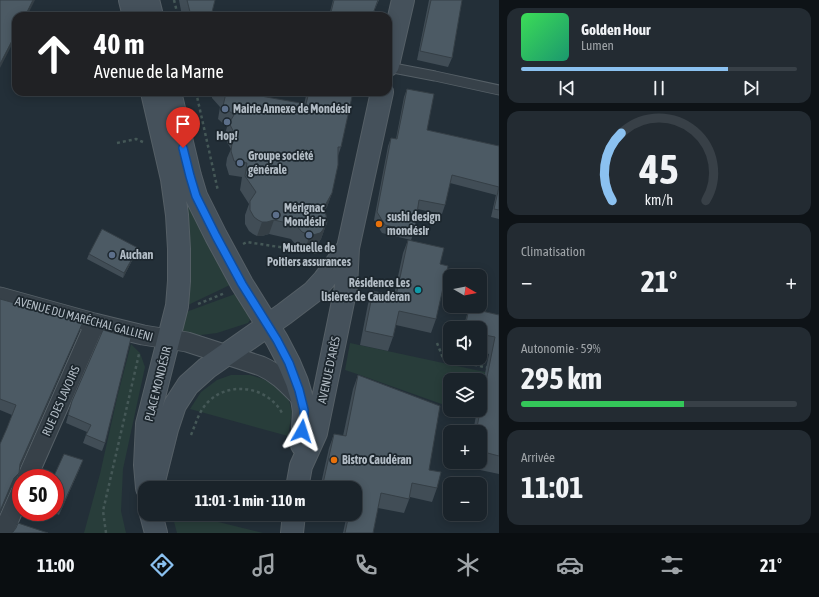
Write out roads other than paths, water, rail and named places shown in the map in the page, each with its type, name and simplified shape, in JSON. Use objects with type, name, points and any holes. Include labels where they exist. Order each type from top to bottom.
[{"type":"main road","points":[[130,0],[133,12]]},
{"type":"main road","points":[[148,0],[151,12]]},
{"type":"main road","points":[[392,48],[403,0]]},
{"type":"main road","points":[[153,96],[172,179],[177,215],[179,281],[176,306],[168,340]]},
{"type":"main road","points":[[171,96],[196,196],[242,284],[277,340],[289,363],[302,399],[304,416],[301,466]]},
{"type":"main road","name":"AVENUE D'ARÈS","points":[[299,481],[301,466],[316,433],[346,288],[348,248],[381,96]]},
{"type":"main road","name":"AVENUE D'ARÈS","points":[[268,326],[313,292],[348,248]]},
{"type":"main road","name":"PLACE MONDÉSIR","points":[[154,481],[167,429],[175,405],[188,385],[207,368],[268,326]]},
{"type":"main road","name":"PLACE MONDÉSIR","points":[[146,481],[145,466],[147,424],[168,340]]},
{"type":"main road","points":[[153,521],[156,533]]},
{"type":"main road","points":[[292,533],[293,521]]},
{"type":"street","name":"AVENUE DU MARÉCHAL GALLIENI","points":[[0,296],[94,323],[144,336],[168,340]]},
{"type":"street","name":"RUE DES LAVOIRS","points":[[31,469],[94,323]]},
{"type":"street","name":"PLACE MONDÉSIR","points":[[168,340],[187,342],[227,354],[271,370],[302,399]]},
{"type":"street","points":[[3,533],[12,512]]},
{"type":"lane","points":[[392,67],[499,90]]},
{"type":"place","name":"Mairie Annexe de Mondésir","points":[[225,109]]},
{"type":"place","name":"Hop!","points":[[227,122]]},
{"type":"place","name":"Groupe société générale","points":[[240,163]]},
{"type":"place","name":"Mérignac Mondésir","points":[[276,215]]},
{"type":"place","name":"sushi design mondésir","points":[[379,224]]},
{"type":"place","name":"Mutuelle de Poitiers assurances","points":[[309,235]]},
{"type":"place","name":"Auchan","points":[[112,255]]},
{"type":"place","name":"Résidence Les lisières de Caudéran","points":[[418,290]]},
{"type":"place","name":"Bistro Caudéran","points":[[334,460]]}]
